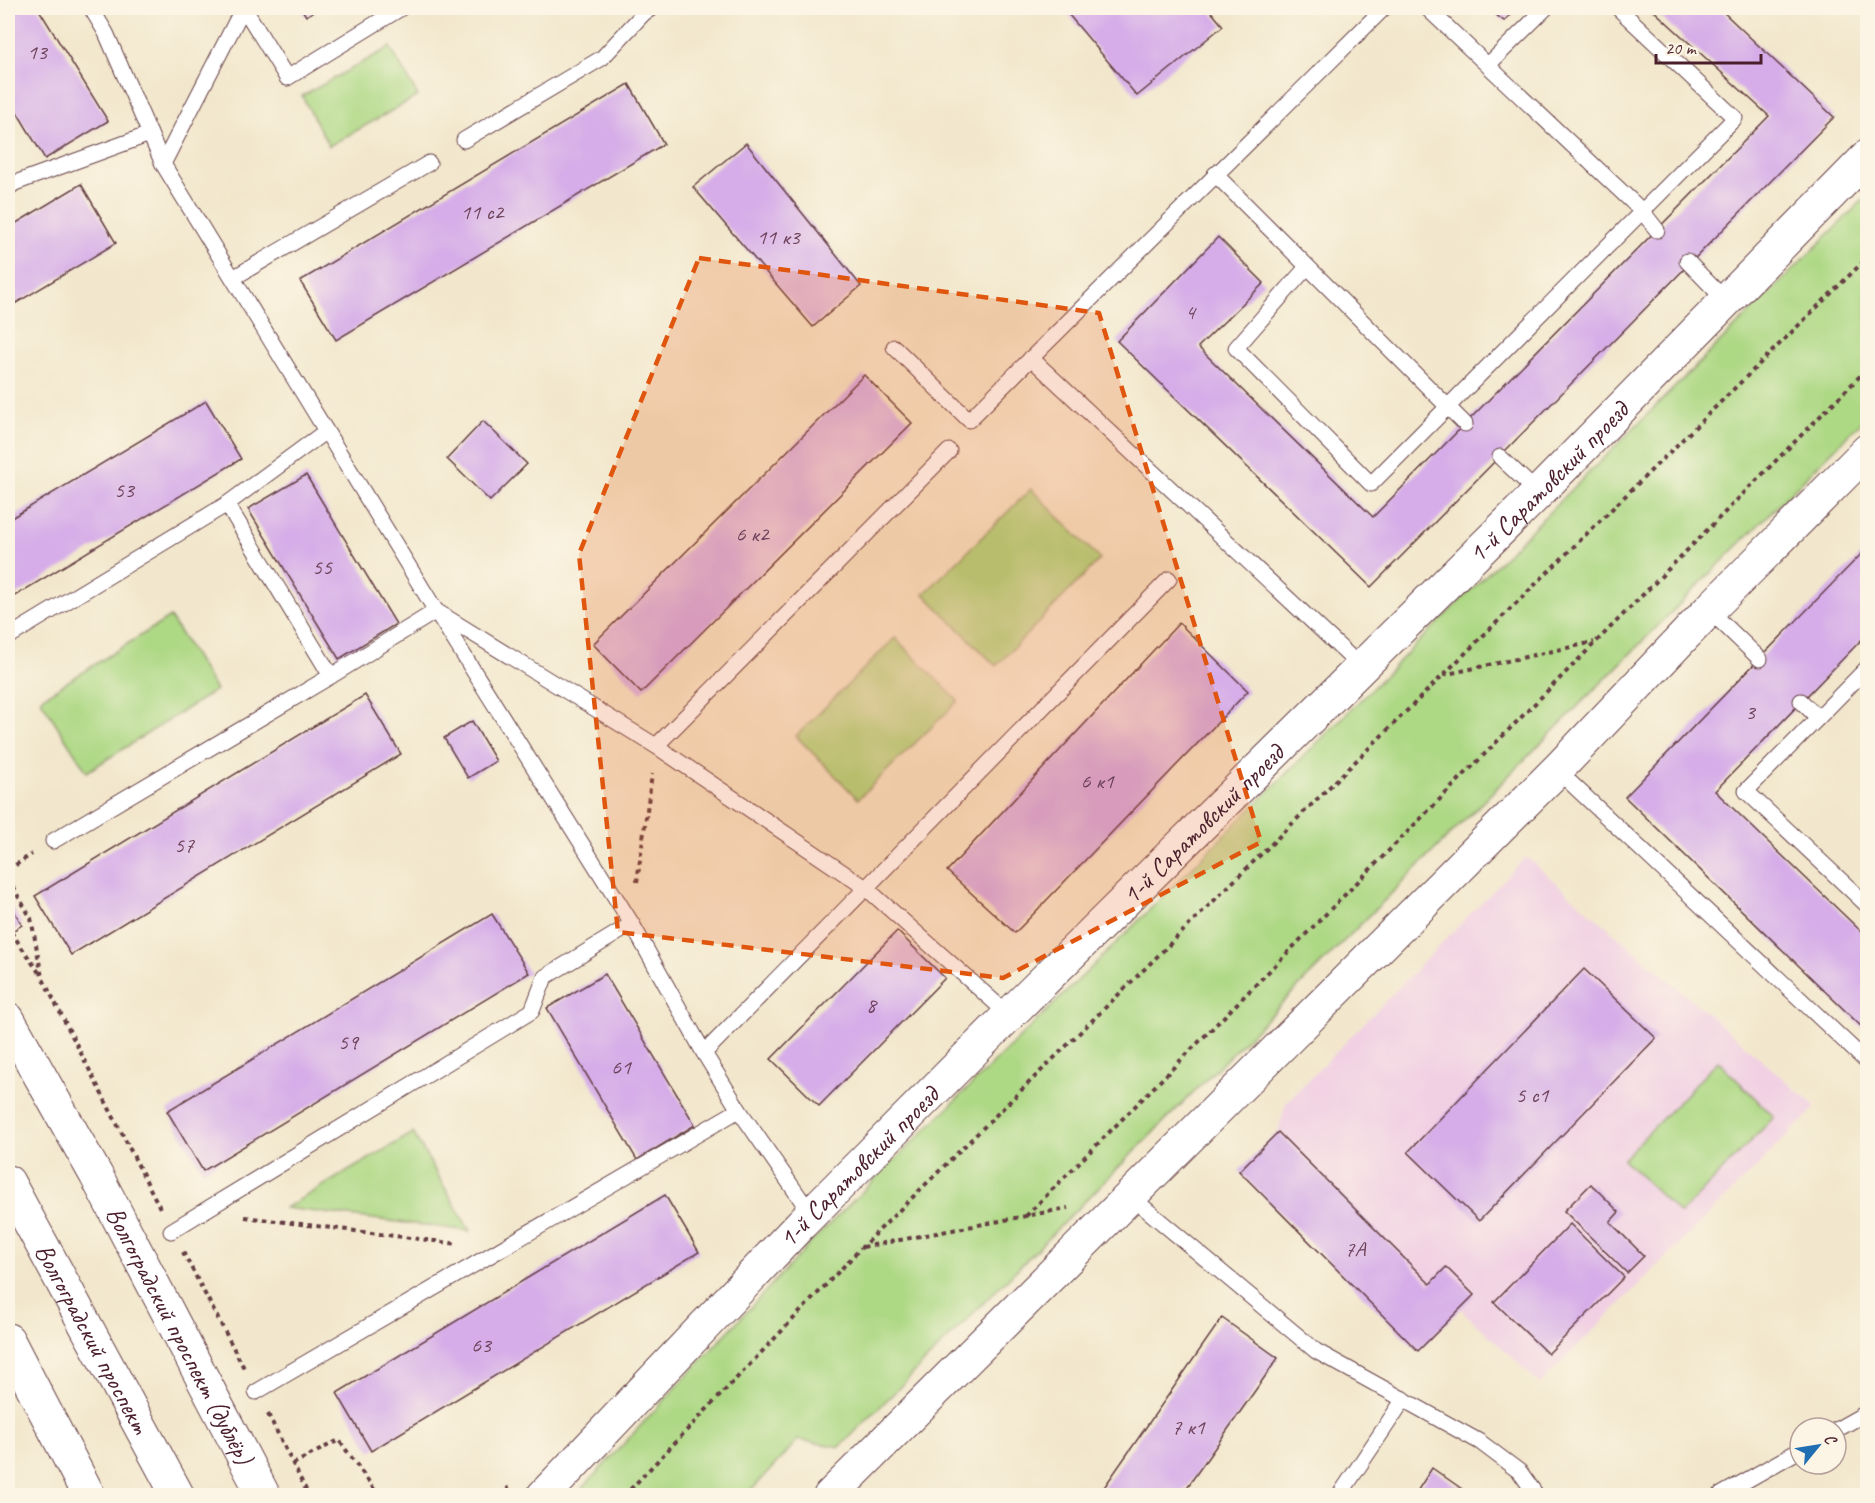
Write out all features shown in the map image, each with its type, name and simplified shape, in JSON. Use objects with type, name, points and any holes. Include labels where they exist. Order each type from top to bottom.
[{"type":"street","name":"1-й Саратовский проезд","points":[[543,1496],[812,1214],[1010,1015],[1538,494],[1868,156]]},
{"type":"street","points":[[830,1496],[1557,770],[1709,610],[1868,450]]},
{"type":"street","name":"Волгоградский проспект (дублёр)","points":[[8,1019],[96,1174],[264,1496]]},
{"type":"street","name":"Волгоградский проспект (дублёр)","points":[[8,1058],[96,1174]]},
{"type":"street","name":"Волгоградский проспект","points":[[8,1182],[178,1496]]},
{"type":"street","points":[[8,1340],[89,1496]]},
{"type":"lane","points":[[92,8],[106,33],[163,164],[436,611],[632,924],[704,1053],[739,1110],[812,1214]]},
{"type":"lane","points":[[163,164],[244,8]]},
{"type":"lane","points":[[244,8],[287,78],[401,8]]},
{"type":"lane","points":[[464,140],[602,58],[644,13],[652,8]]},
{"type":"lane","points":[[894,347],[969,420],[1384,8]]},
{"type":"lane","points":[[1426,8],[1642,211],[1657,230]]},
{"type":"lane","points":[[1488,65],[1546,8]]},
{"type":"lane","points":[[1307,267],[1236,348],[1371,484],[1735,118],[1618,8]]},
{"type":"lane","points":[[8,188],[15,183],[150,134]]},
{"type":"lane","points":[[233,278],[429,163]]},
{"type":"lane","points":[[1215,174],[1465,424]]},
{"type":"lane","points":[[1687,261],[1727,302]]},
{"type":"lane","points":[[1031,358],[1361,667]]},
{"type":"lane","points":[[8,637],[227,504],[326,431]]},
{"type":"lane","points":[[656,746],[949,451]]},
{"type":"lane","points":[[1500,457],[1538,494]]},
{"type":"lane","points":[[227,504],[332,676]]},
{"type":"lane","points":[[704,1053],[1169,579]]},
{"type":"lane","points":[[1709,610],[1760,659]]},
{"type":"lane","points":[[53,841],[332,676],[436,611]]},
{"type":"lane","points":[[436,611],[656,746],[866,888],[1010,1015]]},
{"type":"lane","points":[[1868,667],[1746,791],[1868,906]]},
{"type":"lane","points":[[1801,701],[1818,718]]},
{"type":"lane","points":[[1557,770],[1868,1063]]},
{"type":"lane","points":[[171,1231],[532,1011],[545,977],[632,924]]},
{"type":"lane","points":[[256,1392],[739,1110]]},
{"type":"lane","points":[[1130,1195],[1316,1352],[1480,1442],[1520,1472],[1538,1496]]},
{"type":"lane","points":[[1339,1496],[1404,1400]]},
{"type":"lane","points":[[1848,1423],[1868,1412]]},
{"type":"lane","points":[[1719,1496],[1788,1457]]},
{"type":"path","points":[[624,1496],[862,1247],[1868,257]]},
{"type":"path","points":[[1026,1216],[1868,368]]},
{"type":"path","points":[[1442,675],[1596,642]]},
{"type":"path","points":[[632,924],[656,746]]},
{"type":"path","points":[[8,879],[31,918],[42,977]]},
{"type":"path","points":[[11,932],[42,977],[309,1496]]},
{"type":"path","points":[[862,1247],[1072,1207]]},
{"type":"path","points":[[238,1216],[501,1249]]},
{"type":"path","points":[[293,1464],[339,1440],[379,1496]]},
{"type":"highlighted area","points":[[699,258],[1099,313],[1261,842],[1003,978],[618,932],[579,554]]},
{"type":"shaded area","points":[[1526,857],[1816,1107],[1540,1384],[1461,1309],[1474,1295],[1446,1268],[1430,1284],[1278,1132],[1286,1103]]},
{"type":"green space","points":[[390,47],[418,96],[329,146],[302,96]]},
{"type":"green space","points":[[1867,196],[1867,416],[840,1447],[798,1440],[747,1495],[576,1495],[815,1238],[1105,954]]},
{"type":"green space","points":[[1031,489],[1100,559],[996,666],[924,594]]},
{"type":"green space","points":[[170,617],[216,690],[87,772],[40,699]]},
{"type":"green space","points":[[895,638],[958,701],[858,799],[796,736]]},
{"type":"green space","points":[[1718,1061],[1774,1117],[1680,1214],[1623,1159]]},
{"type":"green space","points":[[413,1133],[470,1231],[285,1208]]},
{"type":"building","points":[[8,8],[38,8],[108,121],[45,159],[8,97]]},
{"type":"building","points":[[301,8],[320,8],[306,16]]},
{"type":"building","points":[[1063,8],[1208,8],[1223,26],[1137,96]]},
{"type":"building","points":[[1487,8],[1517,8],[1504,21]]},
{"type":"building","points":[[1651,8],[1719,8],[1834,117],[1371,587],[1117,341],[1218,237],[1264,283],[1198,347],[1373,517],[1769,116]]},
{"type":"building","points":[[629,84],[664,144],[336,340],[300,281]]},
{"type":"building","points":[[746,143],[861,286],[813,327],[693,187]]},
{"type":"building","points":[[81,184],[116,243],[8,308],[8,228]]},
{"type":"building","points":[[864,375],[912,423],[641,693],[593,644]]},
{"type":"building","points":[[206,401],[241,459],[8,600],[8,520]]},
{"type":"building","points":[[483,421],[527,464],[490,501],[447,459]]},
{"type":"building","points":[[306,475],[396,624],[339,659],[248,509]]},
{"type":"building","points":[[1868,547],[1868,633],[1715,791],[1868,938],[1868,1033],[1625,797]]},
{"type":"building","points":[[1179,623],[1248,691],[1015,933],[947,871]]},
{"type":"building","points":[[365,695],[401,754],[71,955],[35,896]]},
{"type":"building","points":[[472,721],[496,761],[468,778],[444,738]]},
{"type":"building","points":[[8,900],[22,925],[8,934]]},
{"type":"building","points":[[492,914],[529,973],[203,1171],[167,1111]]},
{"type":"building","points":[[897,931],[945,978],[819,1106],[771,1059]]},
{"type":"building","points":[[1584,969],[1656,1038],[1479,1221],[1408,1152]]},
{"type":"building","points":[[605,974],[695,1125],[637,1160],[547,1008]]},
{"type":"building","points":[[1278,1132],[1430,1284],[1446,1267],[1474,1295],[1418,1351],[1239,1171]]},
{"type":"building","points":[[1591,1184],[1619,1212],[1610,1222],[1644,1256],[1627,1273],[1564,1211]]},
{"type":"building","points":[[665,1195],[699,1252],[371,1451],[337,1393]]},
{"type":"building","points":[[1570,1224],[1624,1277],[1548,1354],[1494,1302]]},
{"type":"building","points":[[1222,1318],[1278,1358],[1181,1496],[1098,1496]]},
{"type":"building","points":[[1432,1468],[1472,1496],[1414,1496]]}]
